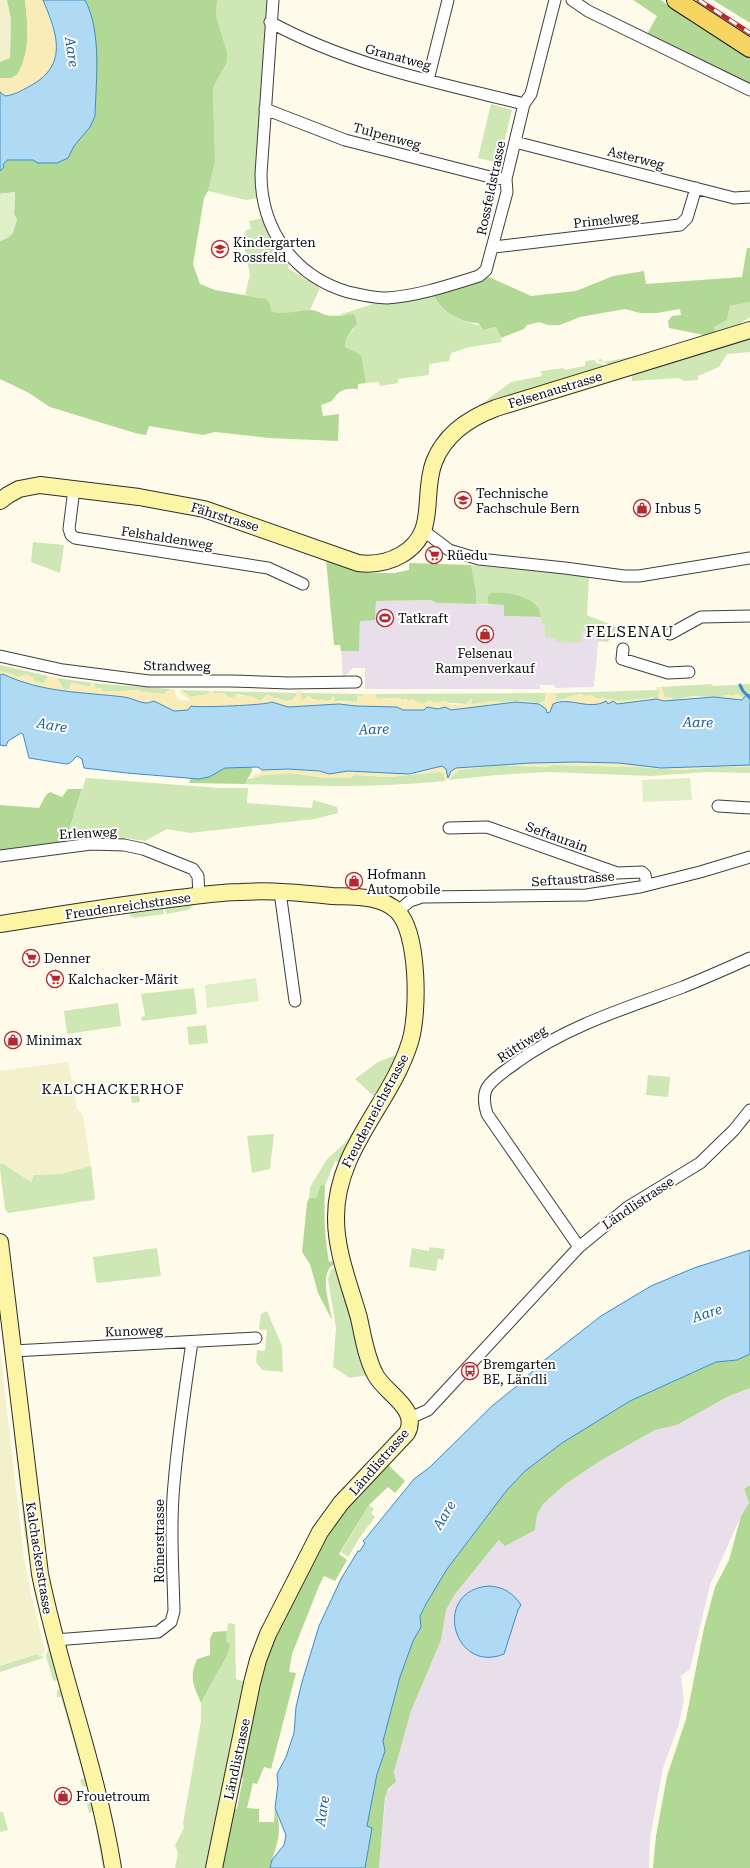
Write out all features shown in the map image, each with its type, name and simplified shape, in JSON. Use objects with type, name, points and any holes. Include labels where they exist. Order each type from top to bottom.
[{"type":"main road","points":[[676,0],[750,48]]},
{"type":"street","name":"Rossfeldstrasse","points":[[273,0],[270,22],[261,184],[265,212],[278,239],[288,253],[310,274],[327,284],[354,293],[382,298],[404,296],[482,275],[489,264],[507,192],[506,179],[524,104],[532,94],[555,0]]},
{"type":"street","points":[[428,80],[448,0]]},
{"type":"street","points":[[572,0],[588,11],[750,90]]},
{"type":"street","name":"Granatweg","points":[[270,22],[336,53],[371,65],[524,104]]},
{"type":"street","name":"Tulpenweg","points":[[265,109],[309,127],[362,145],[494,178],[506,179]]},
{"type":"street","name":"Asterweg","points":[[515,142],[734,198],[750,197]]},
{"type":"street","name":"Primelweg","points":[[494,247],[680,225],[687,218],[696,188]]},
{"type":"street","name":"Felsenaustrasse","points":[[425,525],[431,474],[437,455],[457,429],[474,418],[501,406],[750,330]]},
{"type":"street","name":"Fährstrasse","points":[[0,501],[14,491],[34,486],[132,496],[204,509],[363,564],[379,564],[395,559],[415,545],[425,525]]},
{"type":"street","name":"Felshaldenweg","points":[[74,489],[69,529],[71,535],[75,538],[268,568],[303,584]]},
{"type":"street","points":[[425,525],[449,550],[479,559],[624,576],[645,575],[750,558]]},
{"type":"street","points":[[670,634],[700,617],[750,616]]},
{"type":"street","points":[[623,649],[622,659],[668,673],[689,672]]},
{"type":"street","name":"Strandweg","points":[[0,656],[62,670],[149,681],[239,681],[289,684],[356,682]]},
{"type":"street","points":[[718,806],[750,808]]},
{"type":"street","name":"Seftaurain","points":[[449,828],[488,827],[617,873],[642,872],[646,875],[647,885]]},
{"type":"street","name":"Erlenweg","points":[[0,856],[91,844],[124,845],[143,849],[193,869],[198,876],[199,896]]},
{"type":"street","name":"Seftaustrasse","points":[[398,911],[410,901],[422,897],[586,895],[647,885],[750,857]]},
{"type":"street","name":"Freudenreichstrasse","points":[[0,924],[199,896],[238,892],[280,892],[375,900],[398,911],[408,929],[412,949],[416,999],[413,1032],[403,1060],[352,1151],[343,1172],[337,1198],[336,1221],[339,1243],[372,1368],[380,1382],[404,1407],[410,1418]]},
{"type":"street","points":[[280,892],[294,1002]]},
{"type":"street","name":"Rüttiweg","points":[[579,1247],[487,1114],[484,1099],[486,1088],[502,1072],[527,1055],[560,1036],[604,1016],[682,987],[750,958]]},
{"type":"street","name":"Ländlistrasse","points":[[214,1868],[258,1660],[268,1634],[320,1532],[341,1504],[407,1433],[410,1425],[410,1418],[428,1410],[579,1247],[628,1207],[700,1163],[734,1130],[750,1110]]},
{"type":"street","name":"Kalchackerstrasse","points":[[0,1242],[35,1549],[55,1640],[105,1824],[113,1868]]},
{"type":"street","name":"Kunoweg","points":[[12,1351],[256,1338]]},
{"type":"street","name":"Römerstrasse","points":[[55,1640],[158,1632],[171,1622],[174,1611],[172,1539],[174,1484],[181,1416],[192,1342]]},
{"type":"shaded area","points":[[0,0],[7,0],[11,19],[10,58],[0,62]]},
{"type":"shaded area","points":[[431,600],[437,603],[504,605],[505,616],[541,617],[541,624],[545,625],[553,638],[557,640],[581,631],[599,633],[594,687],[555,688],[554,685],[540,685],[540,689],[365,689],[365,668],[353,668],[343,678],[341,651],[359,650],[360,620],[375,620],[376,601]]},
{"type":"shaded area","points":[[68,1062],[77,1109],[83,1115],[91,1166],[61,1174],[34,1175],[31,1182],[2,1163],[0,1164],[0,1071]]},
{"type":"shaded area","points":[[0,1349],[24,1558],[45,1650],[42,1656],[38,1658],[36,1654],[0,1666]]},
{"type":"shaded area","points":[[750,1388],[750,1485],[744,1489],[749,1503],[741,1516],[710,1585],[690,1669],[681,1676],[684,1700],[678,1727],[663,1768],[650,1839],[649,1868],[379,1868],[386,1793],[396,1782],[394,1772],[411,1711],[441,1640],[446,1610],[455,1594],[500,1539],[535,1530],[537,1515],[543,1504],[567,1483],[600,1461],[655,1430],[677,1425],[727,1397]]},
{"type":"green space","points":[[7,0],[25,0],[27,38],[25,57],[17,75],[11,78],[0,78],[0,62],[10,58],[11,19]]},
{"type":"green space","points":[[85,0],[217,0],[216,16],[227,52],[227,62],[213,88],[215,162],[208,191],[204,198],[193,264],[200,284],[215,290],[266,299],[270,304],[271,311],[285,313],[315,310],[329,316],[354,314],[357,323],[346,339],[345,347],[358,353],[362,357],[366,383],[358,384],[358,389],[342,390],[332,401],[321,405],[323,416],[339,414],[338,441],[269,438],[215,432],[203,435],[149,426],[146,435],[135,433],[50,407],[29,393],[0,379],[0,241],[9,237],[17,220],[14,214],[15,192],[0,194],[0,171],[4,167],[3,165],[7,160],[33,160],[38,163],[57,163],[68,158],[74,146],[90,127],[95,116],[96,95],[88,6]]},
{"type":"green space","points":[[217,0],[269,0],[258,198],[246,200],[208,191],[215,162],[213,88],[227,62],[227,52],[216,16]]},
{"type":"green space","points":[[633,0],[661,0],[694,24],[750,58],[750,85],[647,34],[657,16]]},
{"type":"green space","points":[[713,0],[750,0],[750,23]]},
{"type":"green space","points":[[491,104],[512,110],[499,163],[478,158]]},
{"type":"green space","points":[[15,192],[14,214],[17,220],[13,233],[9,237],[0,241],[0,194]]},
{"type":"green space","points":[[263,218],[272,238],[270,240],[289,264],[288,268],[320,288],[310,310],[290,314],[276,313],[271,311],[268,303],[262,299],[245,295],[250,274],[243,241],[246,230],[251,229],[249,221]]},
{"type":"green space","points":[[747,248],[750,248],[750,302],[730,306],[727,320],[714,327],[716,335],[709,336],[669,328],[668,321],[672,316],[681,315],[680,309],[657,313],[640,313],[625,309],[580,317],[560,325],[548,325],[539,322],[527,325],[524,329],[501,338],[496,327],[484,330],[478,323],[464,321],[451,314],[440,305],[433,293],[489,277],[531,296],[576,291],[613,276],[644,271],[646,284],[742,277]]},
{"type":"green space","points":[[433,293],[441,307],[455,317],[478,325],[487,330],[496,327],[502,342],[470,347],[451,353],[449,361],[429,364],[429,375],[398,379],[398,383],[380,386],[379,382],[366,383],[362,357],[358,353],[345,347],[346,339],[354,329],[354,315],[339,315],[376,303]]},
{"type":"green space","points":[[750,302],[750,317],[738,325],[716,335],[714,327],[727,320],[730,306]]},
{"type":"green space","points":[[750,337],[750,352],[727,354],[719,367],[698,376],[698,380],[685,381],[678,378],[632,381],[632,374]]},
{"type":"green space","points":[[660,351],[615,367],[597,360],[601,359],[604,362]]},
{"type":"green space","points":[[594,360],[597,363],[613,368],[468,414],[511,382],[542,376],[541,371],[564,368],[564,370],[585,366],[586,361]]},
{"type":"green space","points":[[33,542],[64,545],[60,573],[31,562]]},
{"type":"green space","points":[[326,559],[367,573],[394,573],[409,570],[409,564],[411,563],[471,565],[476,591],[476,604],[437,603],[431,600],[376,601],[375,620],[360,621],[359,651],[341,651],[340,645],[334,645]]},
{"type":"green space","points":[[471,565],[589,576],[587,615],[617,627],[608,642],[598,641],[599,633],[582,631],[580,643],[559,642],[553,638],[545,637],[545,625],[541,624],[541,613],[488,596],[488,604],[476,604],[476,591]]},
{"type":"green space","points":[[491,593],[514,594],[529,600],[540,610],[541,617],[504,616],[504,605],[488,604],[488,596]]},
{"type":"green space","points":[[0,665],[48,676],[44,683],[38,683],[23,675],[20,677],[0,671]]},
{"type":"green space","points":[[57,678],[93,683],[88,687],[72,683],[69,689],[64,690]]},
{"type":"green space","points":[[94,683],[171,689],[163,694],[141,692],[139,690],[103,692],[101,688],[95,689]]},
{"type":"green space","points":[[712,684],[713,686],[750,684],[750,695],[744,698],[737,694],[732,696],[726,695],[720,698],[693,696],[672,700],[665,697],[661,687]]},
{"type":"green space","points":[[181,690],[209,691],[209,694],[190,697]]},
{"type":"green space","points":[[659,690],[659,698],[624,701],[605,700],[591,695],[585,696],[582,694],[556,701],[555,693]]},
{"type":"green space","points":[[214,691],[297,693],[292,700],[289,701],[284,701],[278,698],[275,699],[267,695],[260,701],[253,697],[236,694],[234,697],[228,697],[224,693],[214,694]]},
{"type":"green space","points":[[301,693],[363,694],[362,697],[357,696],[357,702],[335,702],[332,699],[329,701],[320,701],[308,696],[303,701],[300,697]]},
{"type":"green space","points":[[546,693],[545,701],[540,703],[524,701],[472,704],[471,699],[466,704],[439,702],[421,704],[412,699],[410,701],[387,698],[377,699],[375,694]]},
{"type":"green space","points":[[498,765],[546,767],[552,765],[638,767],[682,770],[712,767],[750,767],[750,773],[707,772],[650,776],[548,772],[448,780],[459,770]]},
{"type":"green space","points":[[252,767],[252,771],[245,784],[189,783],[191,778],[199,779],[225,768]]},
{"type":"green space","points":[[440,772],[444,774],[445,781],[370,786],[245,784],[248,779],[264,775],[291,773],[326,778],[349,778],[355,775],[388,777]]},
{"type":"green space","points":[[86,778],[220,788],[248,788],[247,803],[312,808],[313,800],[337,807],[338,813],[315,819],[190,833],[167,829],[145,841],[126,838],[124,841],[65,843]]},
{"type":"green space","points":[[690,778],[692,800],[643,802],[642,780]]},
{"type":"green space","points":[[68,789],[82,789],[65,843],[0,852],[0,805],[39,808],[46,795],[50,792],[62,797]]},
{"type":"green space","points":[[208,900],[209,903],[195,904],[188,910],[166,914],[165,908],[187,906],[187,902]]},
{"type":"green space","points":[[163,905],[164,914],[134,918],[130,916],[130,909]]},
{"type":"green space","points":[[256,978],[259,1001],[207,1008],[205,985]]},
{"type":"green space","points":[[194,988],[197,1014],[142,1021],[141,1017],[145,1016],[141,994]]},
{"type":"green space","points":[[118,1003],[121,1026],[67,1034],[64,1011]]},
{"type":"green space","points":[[206,1025],[208,1043],[189,1045],[187,1027]]},
{"type":"green space","points":[[401,1053],[376,1098],[355,1079],[378,1062]]},
{"type":"green space","points":[[648,1075],[670,1077],[668,1097],[646,1095]]},
{"type":"green space","points":[[137,1082],[140,1102],[132,1103],[129,1084]]},
{"type":"green space","points":[[364,1114],[341,1163],[335,1161],[325,1186],[321,1184],[316,1198],[309,1198],[310,1187],[327,1159],[346,1142]]},
{"type":"green space","points":[[274,1134],[270,1169],[252,1173],[247,1136]]},
{"type":"green space","points":[[2,1163],[31,1182],[34,1175],[61,1174],[91,1166],[95,1198],[93,1200],[8,1213],[5,1209],[0,1169],[0,1164]]},
{"type":"green space","points":[[321,1184],[325,1186],[324,1205],[326,1243],[329,1262],[337,1260],[338,1263],[331,1266],[326,1279],[327,1296],[332,1320],[318,1293],[310,1264],[302,1252],[307,1203],[309,1198],[316,1198]]},
{"type":"green space","points":[[429,1247],[445,1249],[443,1260],[438,1259],[436,1271],[409,1267],[412,1248],[429,1251]]},
{"type":"green space","points":[[157,1248],[161,1276],[98,1283],[96,1281],[93,1257]]},
{"type":"green space","points":[[335,1267],[338,1268],[368,1375],[350,1378],[333,1367],[336,1328],[328,1279],[331,1270]]},
{"type":"green space","points":[[267,1311],[282,1346],[283,1372],[262,1370],[256,1362],[257,1350],[265,1351],[267,1330],[259,1329],[261,1314]]},
{"type":"green space","points":[[750,1354],[750,1388],[727,1397],[677,1425],[655,1430],[600,1461],[567,1483],[543,1504],[537,1515],[535,1530],[505,1546],[499,1540],[455,1594],[446,1610],[441,1640],[411,1711],[394,1772],[396,1782],[388,1789],[385,1798],[379,1868],[365,1868],[372,1828],[367,1826],[371,1800],[384,1748],[383,1741],[400,1677],[413,1641],[421,1627],[420,1616],[447,1569],[507,1490],[525,1471],[562,1443],[630,1401],[716,1362],[737,1360]]},
{"type":"green space","points":[[7,1369],[10,1369],[45,1619],[41,1621],[25,1536]]},
{"type":"green space","points":[[386,1463],[405,1481],[395,1493],[388,1487],[369,1505],[339,1554],[347,1560],[335,1581],[324,1576],[292,1654],[289,1672],[296,1673],[271,1769],[264,1767],[257,1784],[253,1783],[247,1808],[259,1809],[259,1822],[274,1822],[275,1808],[278,1817],[279,1832],[270,1868],[219,1868],[231,1808],[237,1809],[243,1778],[238,1776],[261,1665],[323,1535]]},
{"type":"green space","points":[[750,1485],[750,1868],[653,1868],[656,1836],[667,1776],[686,1719],[704,1628],[715,1587],[729,1560],[741,1516],[749,1503],[744,1489]]},
{"type":"green space","points":[[369,1505],[374,1509],[371,1513],[375,1517],[360,1537],[348,1557],[341,1552]]},
{"type":"green space","points":[[228,1623],[235,1624],[236,1679],[245,1682],[207,1868],[175,1868],[178,1854],[175,1845],[184,1828],[183,1823],[201,1721],[201,1703],[218,1672],[226,1641]]},
{"type":"green space","points":[[47,1625],[58,1679],[56,1681],[53,1680],[46,1656],[48,1650],[43,1626]]},
{"type":"green space","points":[[227,1631],[226,1641],[230,1645],[227,1655],[201,1703],[193,1681],[193,1671],[197,1659],[210,1655],[210,1639],[213,1632]]},
{"type":"green space","points":[[37,1654],[38,1657],[42,1656],[43,1658],[0,1672],[0,1666]]},
{"type":"green space","points":[[57,1690],[61,1690],[88,1786],[85,1787],[82,1786],[80,1780],[84,1778],[61,1697],[57,1697]]},
{"type":"green space","points":[[87,1797],[91,1797],[108,1868],[103,1868],[93,1812],[89,1813],[86,1799]]},
{"type":"green space","points":[[0,1812],[3,1812],[8,1830],[0,1832]]},
{"type":"sand","points":[[25,0],[50,0],[57,44],[55,61],[49,71],[36,84],[32,91],[0,99],[0,78],[11,78],[17,75],[25,57],[27,19]]},
{"type":"sand","points":[[0,671],[20,677],[27,674],[34,678],[34,681],[44,683],[48,676],[57,678],[64,690],[69,689],[71,683],[88,687],[94,683],[95,689],[101,688],[103,692],[139,690],[142,692],[163,694],[171,689],[175,690],[176,696],[179,700],[191,701],[180,693],[179,690],[190,697],[209,694],[209,691],[214,691],[214,694],[224,693],[227,697],[234,697],[236,694],[239,696],[252,696],[260,701],[267,695],[272,696],[275,699],[278,698],[283,701],[290,701],[296,697],[297,691],[302,691],[300,697],[303,701],[308,696],[315,701],[324,699],[326,702],[331,701],[332,696],[335,697],[335,702],[357,702],[357,696],[361,697],[363,694],[375,694],[377,699],[400,698],[401,701],[405,698],[410,701],[412,699],[423,704],[430,700],[433,702],[445,701],[449,704],[458,705],[466,704],[471,699],[472,704],[494,701],[509,703],[521,700],[541,704],[545,701],[546,693],[555,693],[556,701],[566,699],[568,696],[572,697],[572,694],[580,696],[581,694],[585,696],[591,695],[596,699],[603,697],[606,699],[614,699],[615,701],[649,698],[650,696],[653,698],[659,698],[658,694],[660,691],[656,690],[656,687],[661,687],[665,697],[671,697],[673,700],[688,698],[690,696],[698,698],[713,698],[737,694],[744,698],[747,694],[750,695],[750,701],[549,714],[462,710],[195,719],[0,683]]},
{"type":"sand","points":[[750,760],[750,767],[712,767],[683,770],[638,767],[552,765],[546,767],[498,765],[459,770],[445,781],[444,774],[440,772],[388,777],[355,775],[349,778],[326,778],[291,773],[264,775],[252,779],[252,776],[261,773],[262,768],[454,763]]},
{"type":"water","name":"Aare","points":[[43,0],[85,0],[94,27],[96,41],[97,72],[95,116],[90,127],[74,146],[68,158],[57,163],[38,163],[33,160],[7,160],[3,165],[4,167],[0,171],[0,92],[5,96],[30,86],[42,78],[50,68],[55,58],[55,36]]},
{"type":"water","name":"Aare","points":[[3,674],[33,685],[63,691],[124,697],[145,703],[154,701],[174,711],[188,710],[191,706],[233,706],[272,702],[288,707],[339,704],[397,707],[403,710],[424,710],[427,707],[438,709],[445,707],[451,710],[516,702],[539,704],[546,709],[547,713],[550,712],[553,704],[559,702],[593,705],[606,701],[608,704],[613,701],[617,704],[657,699],[664,701],[714,697],[742,700],[747,694],[750,695],[750,765],[661,768],[619,763],[530,763],[456,768],[451,771],[448,778],[446,769],[442,766],[409,774],[348,771],[329,774],[320,771],[288,769],[262,770],[258,767],[225,768],[209,777],[199,779],[84,768],[82,759],[77,756],[70,763],[66,764],[29,758],[23,734],[21,733],[8,741],[6,746],[0,745],[0,675]]},
{"type":"water","name":"Aare","points":[[750,1250],[750,1354],[737,1360],[716,1362],[630,1401],[562,1443],[525,1471],[507,1490],[447,1569],[420,1616],[421,1627],[413,1641],[400,1677],[383,1741],[385,1751],[377,1774],[367,1826],[372,1828],[365,1868],[270,1868],[272,1860],[284,1845],[286,1835],[275,1808],[278,1784],[277,1774],[286,1757],[294,1733],[296,1707],[302,1682],[319,1626],[341,1579],[358,1551],[360,1551],[365,1543],[363,1541],[414,1479],[430,1467],[492,1406],[518,1385],[542,1362],[601,1316],[651,1286],[694,1268]]},
{"type":"water","points":[[489,1586],[508,1591],[521,1605],[504,1654],[486,1657],[472,1653],[462,1643],[456,1629],[455,1615],[460,1601],[471,1591]]},
{"type":"waterway","points":[[740,685],[743,691],[750,698]]},
{"type":"railway","points":[[699,0],[750,33]]},
{"type":"place","name":"Kindergarten Rossfeld","points":[[220,249]]},
{"type":"place","name":"Technische Fachschule Bern","points":[[463,500]]},
{"type":"place","name":"Inbus 5","points":[[642,508]]},
{"type":"place","name":"Rüedu","points":[[434,555]]},
{"type":"place","name":"Tatkraft","points":[[385,618]]},
{"type":"place","name":"Felsenau Rampenverkauf","points":[[485,634]]},
{"type":"place","name":"Hofmann Automobile","points":[[354,881]]},
{"type":"place","name":"Denner","points":[[31,958]]},
{"type":"place","name":"Kalchacker-Märit","points":[[55,979]]},
{"type":"place","name":"Minimax","points":[[13,1040]]},
{"type":"place","name":"Bremgarten BE, Ländli","points":[[470,1371]]},
{"type":"place","name":"Frouetroum","points":[[63,1796]]},
{"type":"district","name":"FELSENAU","points":[[630,632]]},
{"type":"district","name":"KALCHACKERHOF","points":[[113,1089]]}]
